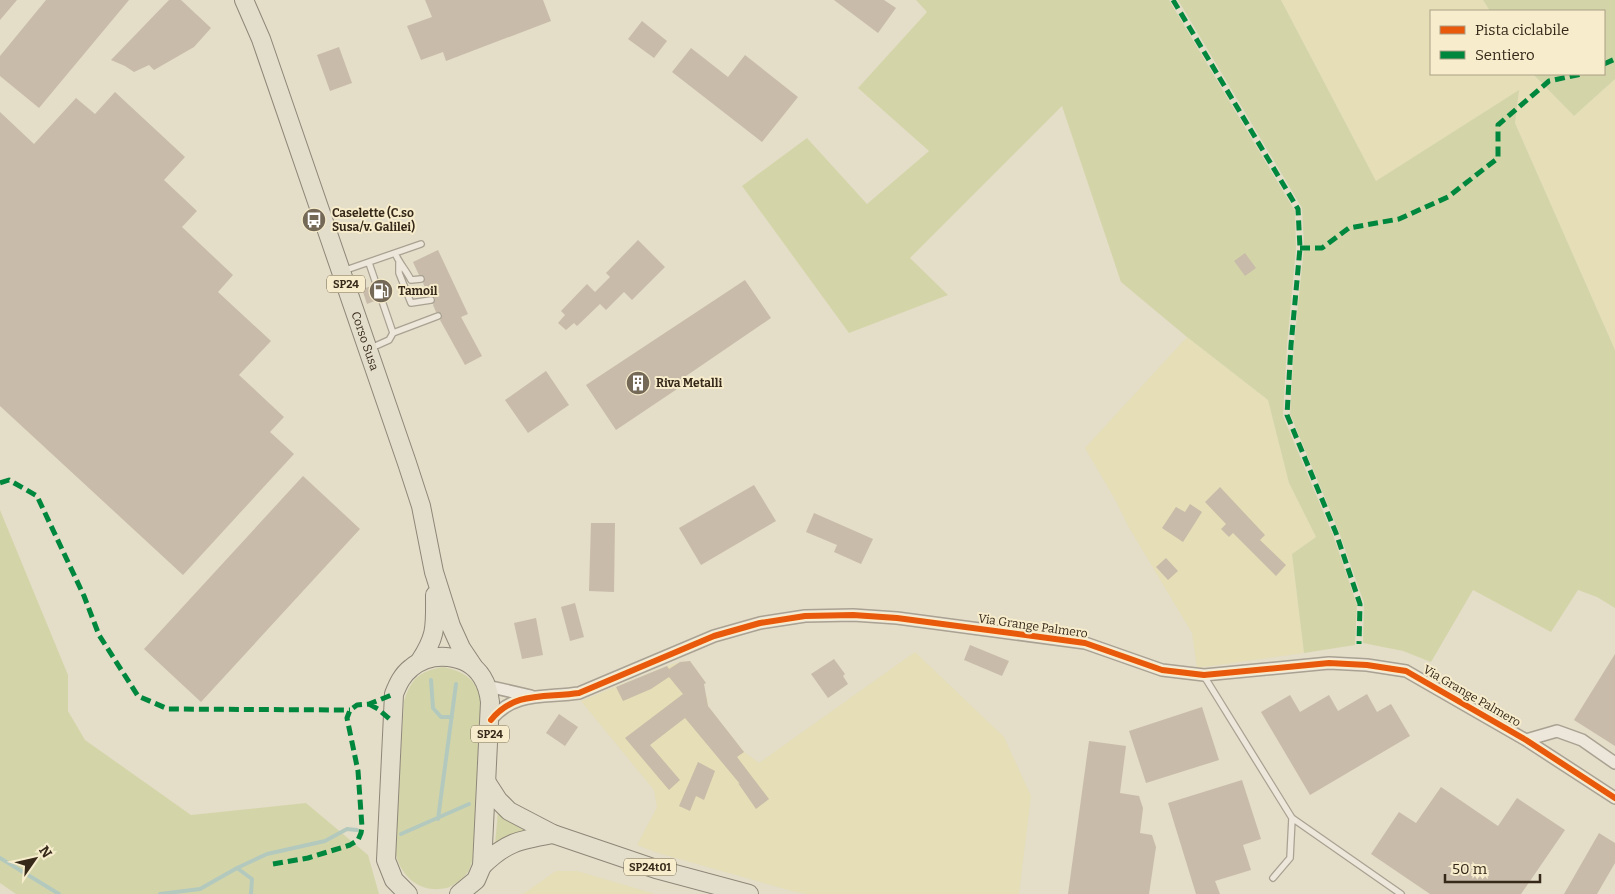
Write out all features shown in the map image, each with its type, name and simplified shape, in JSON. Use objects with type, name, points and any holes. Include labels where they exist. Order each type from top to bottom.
[{"type":"main road","name":"Corso Susa","points":[[244,0],[261,39],[369,349],[420,506],[434,572],[450,626],[473,666]]},
{"type":"main road","name":"Corso Susa","points":[[420,661],[433,639],[435,622],[434,572]]},
{"type":"main road","points":[[420,661],[436,656],[448,657],[461,660],[473,666]]},
{"type":"main road","name":"SP24","points":[[408,894],[394,880],[386,860],[391,730],[394,694],[401,678],[420,661]]},
{"type":"main road","name":"SP24","points":[[459,894],[476,880],[482,866],[488,784],[490,702],[487,686],[473,666]]},
{"type":"main road","name":"SP24t01","points":[[488,784],[498,800],[509,811],[553,834],[656,870],[749,894]]},
{"type":"main road","name":"SP24t01","points":[[482,866],[495,853],[515,841],[553,834]]},
{"type":"street","name":"Via Grange Palmero","points":[[491,720],[499,710],[511,702],[535,697],[579,693],[714,636],[760,623],[805,616],[853,614],[1085,643],[1162,670],[1204,675],[1329,663],[1367,665],[1406,671],[1526,740],[1615,798]]},
{"type":"street","name":"Via Grange Palmero","points":[[487,686],[535,697]]},
{"type":"street","points":[[1526,740],[1557,730],[1582,740],[1615,763]]},
{"type":"lane","points":[[342,272],[421,244]]},
{"type":"lane","points":[[395,253],[399,263],[411,280],[421,279]]},
{"type":"lane","points":[[370,262],[394,333]]},
{"type":"lane","points":[[399,263],[399,273],[411,303],[431,300]]},
{"type":"lane","points":[[369,349],[389,340],[394,333],[438,316]]},
{"type":"lane","points":[[1204,675],[1292,818],[1401,894]]},
{"type":"lane","points":[[1273,878],[1290,858],[1292,818]]},
{"type":"shaded area","points":[[1281,0],[1483,0],[1489,10],[1430,10],[1430,75],[1534,75],[1574,116],[1615,79],[1615,350],[1515,123],[1519,91],[1376,181]]},
{"type":"shaded area","points":[[1187,337],[1268,400],[1289,483],[1316,537],[1292,554],[1304,653],[1197,668],[1192,633],[1128,526],[1085,448]]},
{"type":"shaded area","points":[[915,652],[1004,737],[1031,796],[1019,894],[807,894],[658,853],[637,845],[657,807],[654,790],[581,701],[667,666],[690,661],[706,683],[699,687],[707,697],[708,706],[744,752],[759,763]]},
{"type":"shaded area","points":[[556,871],[577,871],[655,894],[523,894]]},
{"type":"green space","points":[[916,0],[1169,0],[1295,211],[1296,249],[1287,345],[1283,416],[1333,535],[1357,605],[1355,645],[1304,653],[1292,554],[1316,537],[1289,483],[1268,400],[1187,337],[1121,282],[1062,106],[910,258],[948,295],[849,333],[742,186],[807,138],[867,204],[929,151],[858,88],[927,12]]},
{"type":"green space","points":[[1178,0],[1281,0],[1376,181],[1519,90],[1515,123],[1615,350],[1615,608],[1597,597],[1578,590],[1551,632],[1473,590],[1431,662],[1403,651],[1363,643],[1364,603],[1339,532],[1290,414],[1294,344],[1304,247],[1302,208]]},
{"type":"green space","points":[[1483,0],[1615,0],[1615,79],[1574,116],[1534,75],[1605,75],[1605,10],[1489,10]]},
{"type":"green space","points":[[0,510],[68,675],[68,711],[85,740],[191,815],[306,803],[368,855],[379,894],[16,894],[0,883]]},
{"type":"green space","points":[[443,667],[465,675],[475,684],[482,707],[475,849],[470,867],[464,877],[447,888],[437,889],[420,886],[412,881],[401,868],[395,851],[404,701],[417,677],[428,671]]},
{"type":"green space","points":[[498,811],[532,829],[495,844]]},
{"type":"building","points":[[0,0],[17,0],[0,20]]},
{"type":"building","points":[[46,0],[129,0],[39,108],[0,76],[0,56]]},
{"type":"building","points":[[169,0],[181,0],[211,28],[194,47],[154,70],[149,65],[134,72],[111,60]]},
{"type":"building","points":[[425,0],[543,0],[551,21],[446,61],[443,52],[421,60],[407,26],[432,17]]},
{"type":"building","points":[[834,0],[884,0],[896,8],[878,33]]},
{"type":"building","points":[[642,21],[667,41],[654,58],[628,39]]},
{"type":"building","points":[[339,47],[352,83],[330,91],[317,55]]},
{"type":"building","points":[[691,48],[728,77],[745,55],[798,97],[762,142],[672,72]]},
{"type":"building","points":[[115,92],[185,157],[164,180],[197,211],[182,227],[233,275],[218,292],[271,341],[239,375],[284,417],[270,432],[294,454],[183,575],[0,406],[0,112],[34,144],[76,98],[95,114]]},
{"type":"building","points":[[638,240],[665,267],[632,300],[624,292],[606,310],[600,304],[577,326],[574,323],[566,330],[558,323],[565,315],[561,311],[587,284],[595,292],[610,277],[606,273]]},
{"type":"building","points":[[438,250],[468,314],[461,317],[482,356],[465,365],[440,320],[442,314],[436,312],[433,305],[435,298],[429,296],[423,283],[425,277],[419,275],[413,262]]},
{"type":"building","points":[[1245,253],[1256,268],[1245,276],[1234,261]]},
{"type":"building","points":[[745,280],[771,318],[686,376],[689,381],[616,430],[586,385]]},
{"type":"building","points":[[372,286],[377,300],[367,304],[362,289]]},
{"type":"building","points":[[546,371],[569,405],[528,433],[505,400]]},
{"type":"building","points":[[303,476],[360,529],[201,702],[144,649]]},
{"type":"building","points":[[754,485],[776,521],[701,565],[679,528]]},
{"type":"building","points":[[1220,487],[1265,535],[1260,540],[1286,565],[1276,576],[1233,533],[1229,537],[1221,529],[1226,524],[1205,502]]},
{"type":"building","points":[[1190,504],[1202,512],[1183,542],[1162,528],[1176,507],[1185,512]]},
{"type":"building","points":[[814,513],[873,539],[861,564],[834,552],[837,545],[806,532]]},
{"type":"building","points":[[591,523],[615,523],[614,592],[589,591]]},
{"type":"building","points":[[1166,558],[1178,571],[1168,580],[1156,567]]},
{"type":"building","points":[[575,603],[584,637],[570,641],[561,607]]},
{"type":"building","points":[[536,618],[543,655],[522,659],[514,623]]},
{"type":"building","points":[[970,645],[1009,661],[1002,676],[964,660]]},
{"type":"building","points":[[1615,654],[1615,746],[1574,720]]},
{"type":"building","points":[[834,659],[845,674],[843,676],[848,684],[828,698],[811,674]]},
{"type":"building","points":[[690,661],[706,683],[704,684],[708,706],[744,752],[737,757],[769,799],[756,809],[738,783],[740,784],[685,718],[650,745],[680,780],[669,790],[625,738],[683,694],[669,677],[651,689],[623,701],[616,687],[667,666],[669,669],[680,662]]},
{"type":"building","points":[[1367,694],[1377,712],[1391,704],[1410,736],[1310,795],[1261,712],[1290,695],[1300,712],[1329,695],[1338,711]]},
{"type":"building","points":[[1202,707],[1219,760],[1146,783],[1129,731]]},
{"type":"building","points":[[559,714],[578,727],[565,746],[546,733]]},
{"type":"building","points":[[1089,741],[1126,746],[1120,793],[1139,796],[1143,808],[1140,833],[1152,835],[1156,847],[1149,894],[1068,894]]},
{"type":"building","points":[[698,762],[715,771],[704,800],[696,796],[690,811],[679,806]]},
{"type":"building","points":[[1242,780],[1261,839],[1243,845],[1251,870],[1215,881],[1220,894],[1196,894],[1168,803]]},
{"type":"building","points":[[1441,787],[1498,826],[1517,798],[1565,830],[1521,894],[1430,894],[1371,854],[1399,812],[1416,823]]},
{"type":"building","points":[[1599,833],[1615,843],[1615,863],[1597,894],[1564,894]]},
{"type":"waterway","points":[[431,680],[433,708],[441,717],[452,717]]},
{"type":"waterway","points":[[438,819],[456,684]]},
{"type":"waterway","points":[[401,834],[469,804]]},
{"type":"waterway","points":[[237,868],[267,854],[325,841],[347,829],[357,830]]},
{"type":"waterway","points":[[0,858],[59,894]]},
{"type":"waterway","points":[[160,894],[200,889],[237,868],[252,879],[251,894]]},
{"type":"marked path","points":[[1173,0],[1298,209],[1300,248],[1287,415],[1336,533],[1360,604],[1359,644]]},
{"type":"marked path","points":[[1605,64],[1615,59]]},
{"type":"marked path","points":[[1300,248],[1322,248],[1349,228],[1399,219],[1448,197],[1498,158],[1498,125],[1549,81],[1577,75]]},
{"type":"marked path","points":[[0,483],[9,480],[37,496],[84,596],[99,635],[138,696],[168,709],[350,710]]},
{"type":"marked path","points":[[273,864],[308,858],[350,845],[358,840],[362,827],[358,771],[347,718],[350,710],[357,705],[369,704],[394,694]]},
{"type":"marked path","points":[[369,704],[392,721]]},
{"type":"cycle path","points":[[491,720],[510,704],[520,700],[531,697],[579,693],[714,636],[760,623],[805,616],[853,615],[897,618],[1085,643],[1162,670],[1204,675],[1329,663],[1367,665],[1406,671],[1526,740],[1615,798]]},
{"type":"place","name":"Caselette (C.so Susa/v. Galilei)","points":[[314,220]]},
{"type":"place","name":"Tamoil","points":[[381,291]]},
{"type":"place","name":"Riva Metalli","points":[[638,383]]}]
